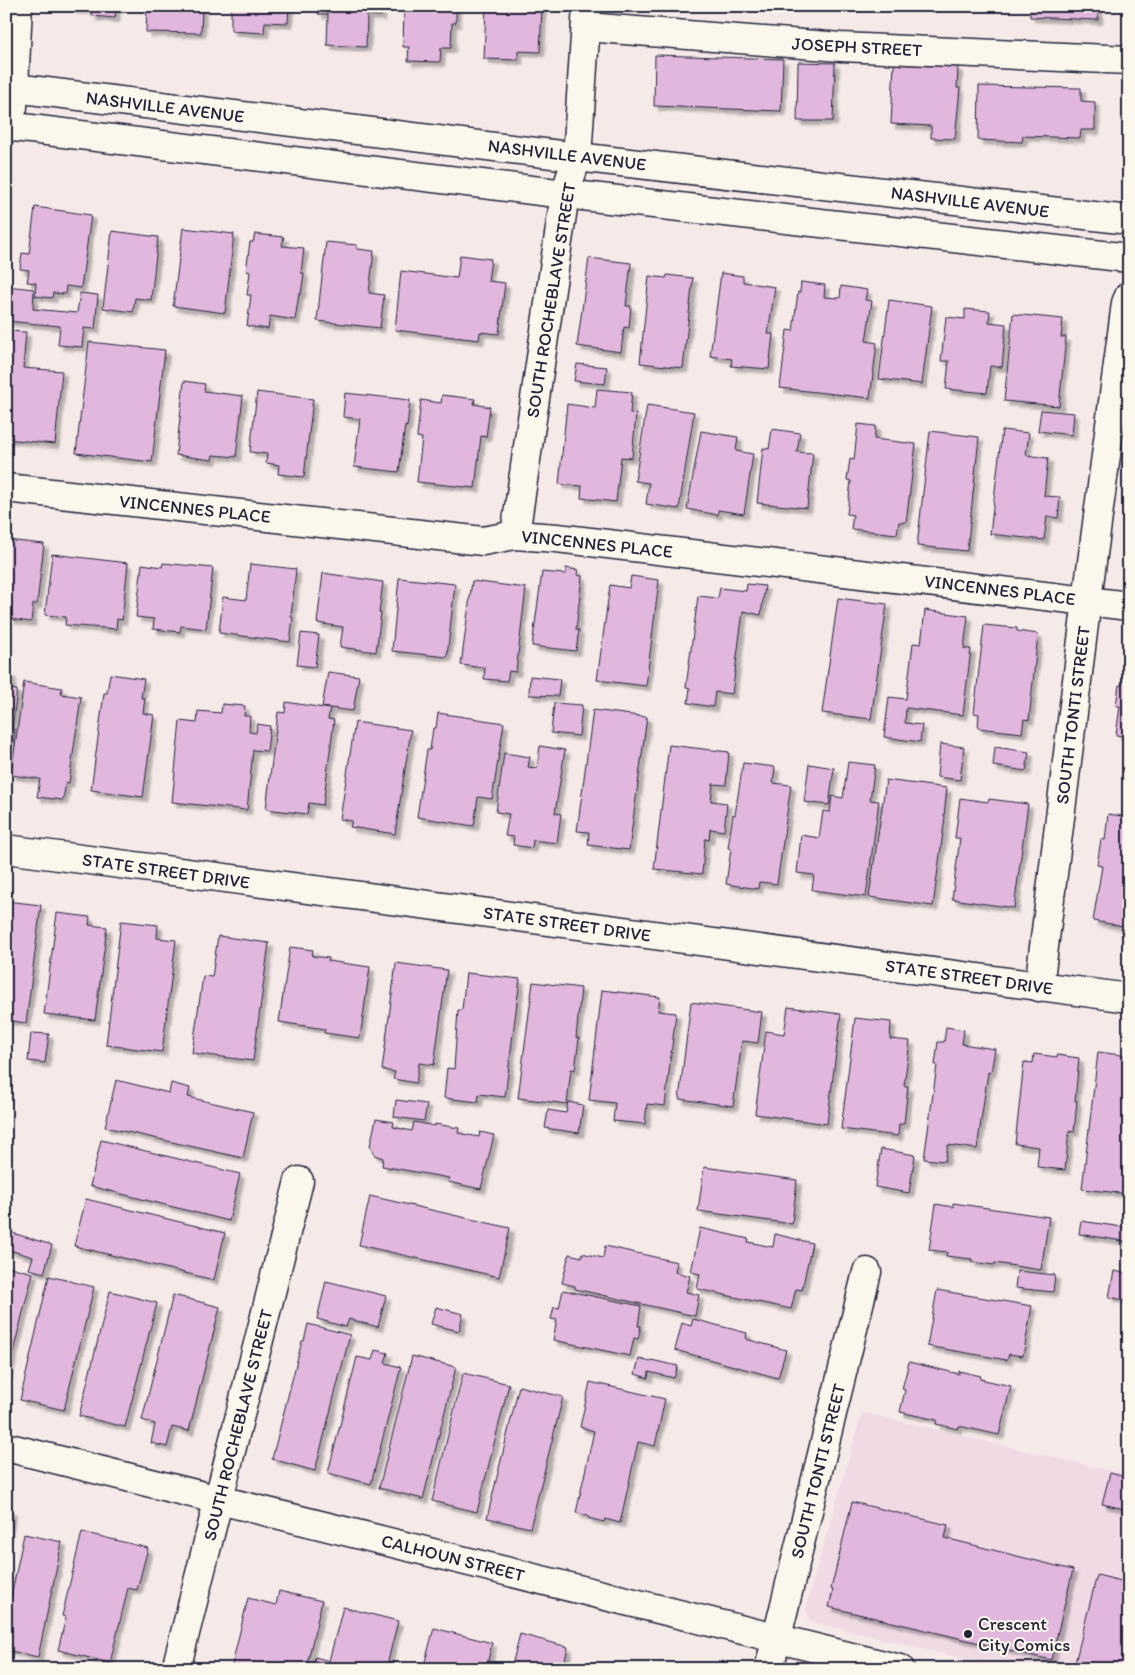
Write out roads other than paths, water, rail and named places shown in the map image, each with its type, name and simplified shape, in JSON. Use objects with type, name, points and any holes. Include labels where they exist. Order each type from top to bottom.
[{"type":"street","points":[[9,126],[10,88],[18,6]]},
{"type":"street","name":"JOSEPH STREET","points":[[586,17],[841,47],[1129,60]]},
{"type":"street","name":"SOUTH ROCHEBLAVE STREET","points":[[515,535],[565,194],[576,157],[586,17]]},
{"type":"street","name":"NASHVILLE AVENUE","points":[[10,88],[576,157],[1129,220]]},
{"type":"street","name":"NASHVILLE AVENUE","points":[[9,126],[565,194],[1129,258]]},
{"type":"street","name":"SOUTH TONTI STREET","points":[[1039,987],[1087,600],[1126,303],[1129,296]]},
{"type":"street","name":"VINCENNES PLACE","points":[[6,488],[483,541],[515,535],[557,538],[1129,606]]},
{"type":"street","name":"STATE STREET DRIVE","points":[[6,849],[1129,998]]},
{"type":"street","name":"SOUTH ROCHEBLAVE STREET","points":[[176,1669],[299,1181]]},
{"type":"street","name":"SOUTH TONTI STREET","points":[[769,1669],[867,1272]]},
{"type":"street","name":"CALHOUN STREET","points":[[6,1447],[900,1669]]},
{"type":"place","name":"Crescent City Comics","points":[[968,1634]]}]
